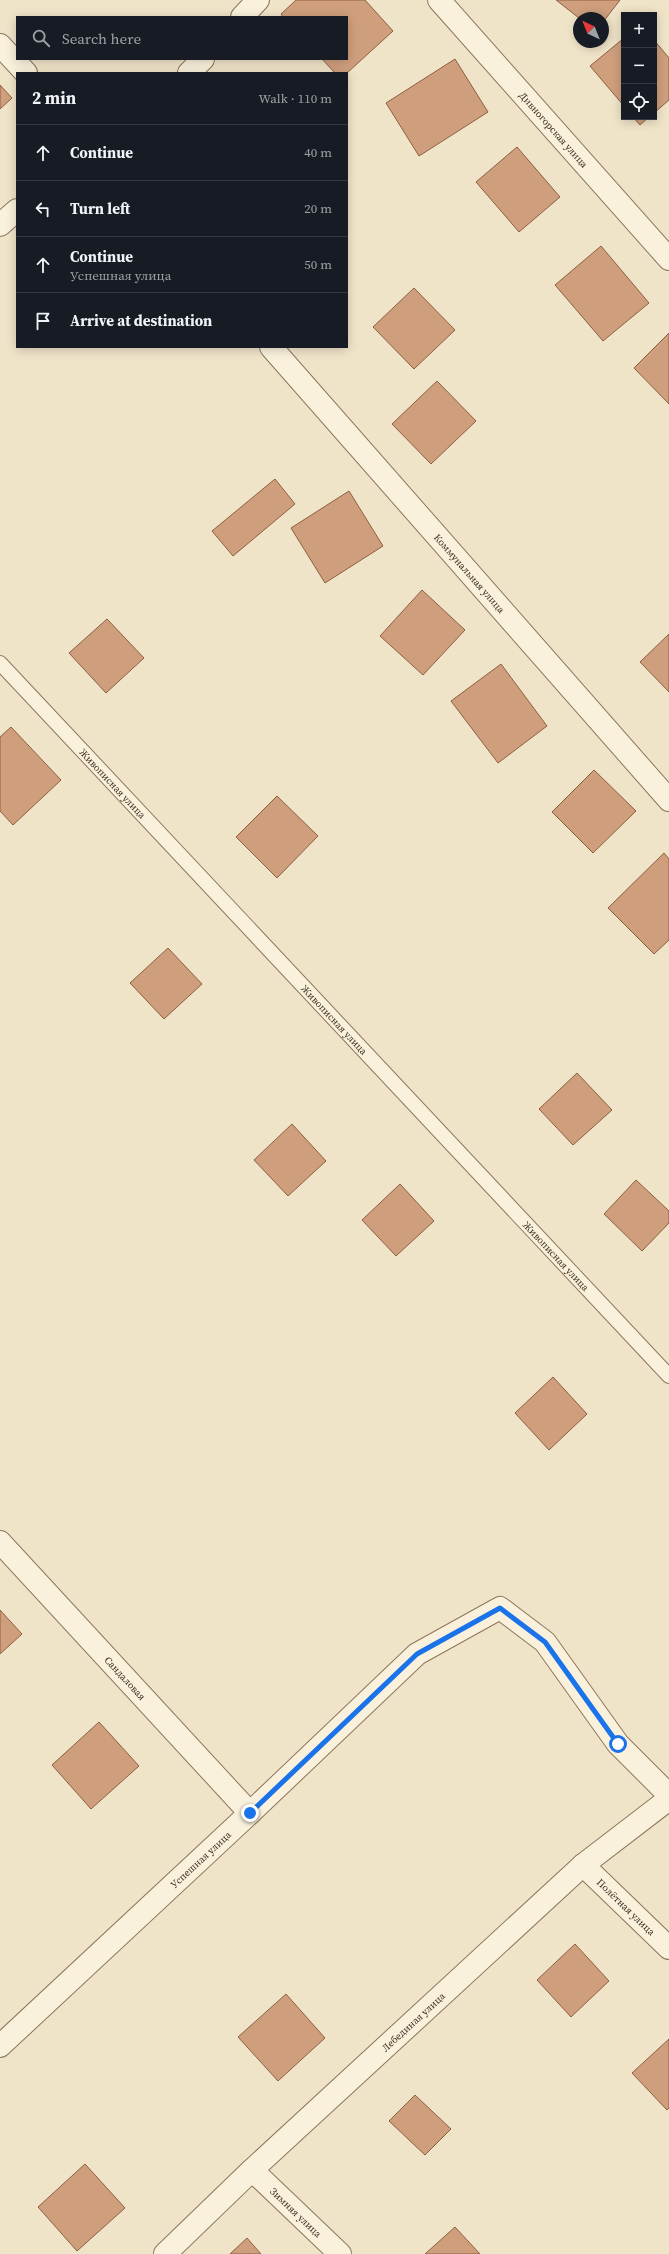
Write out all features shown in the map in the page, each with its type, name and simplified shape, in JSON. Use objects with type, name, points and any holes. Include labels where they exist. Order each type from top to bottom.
[{"type":"street","points":[[243,16],[258,0]]},
{"type":"street","name":"Дивногорская улица","points":[[439,0],[669,259]]},
{"type":"street","points":[[0,45],[25,72]]},
{"type":"street","points":[[189,72],[202,60]]},
{"type":"street","points":[[0,224],[16,211]]},
{"type":"street","name":"Коммунальная улица","points":[[272,348],[669,800]]},
{"type":"street","name":"Сандаловая","points":[[0,1542],[250,1813]]},
{"type":"street","name":"Успешная улица","points":[[0,2046],[250,1813],[417,1654],[500,1608],[545,1642],[618,1744],[669,1795]]},
{"type":"street","name":"Лебединая улица","points":[[165,2254],[252,2170],[583,1865],[669,1799]]},
{"type":"street","name":"Полётная улица","points":[[583,1865],[669,1948]]},
{"type":"street","name":"Зимняя улица","points":[[252,2170],[340,2254]]},
{"type":"lane","name":"Живописная улица","points":[[0,663],[669,1376]]},
{"type":"building","points":[[296,0],[365,0],[393,31],[348,72],[334,72],[323,60],[348,60],[348,16],[282,16],[281,14]]},
{"type":"building","points":[[556,0],[620,0],[609,14],[609,12],[573,12],[573,13]]},
{"type":"building","points":[[621,40],[621,102],[590,66]]},
{"type":"building","points":[[657,44],[669,58],[669,100],[657,110]]},
{"type":"building","points":[[455,59],[488,112],[419,156],[386,103]]},
{"type":"building","points":[[0,85],[12,98],[0,109]]},
{"type":"building","points":[[636,120],[646,120],[640,125]]},
{"type":"building","points":[[517,147],[560,197],[519,232],[476,182]]},
{"type":"building","points":[[601,246],[649,303],[603,341],[555,285]]},
{"type":"building","points":[[414,288],[455,330],[414,369],[373,327]]},
{"type":"building","points":[[669,333],[669,404],[634,368]]},
{"type":"building","points":[[437,381],[476,421],[431,464],[392,424]]},
{"type":"building","points":[[275,479],[295,504],[233,556],[212,531]]},
{"type":"building","points":[[349,491],[383,546],[325,583],[291,528]]},
{"type":"building","points":[[422,590],[465,630],[423,675],[380,636]]},
{"type":"building","points":[[107,619],[144,658],[106,693],[69,653]]},
{"type":"building","points":[[669,634],[669,692],[640,662]]},
{"type":"building","points":[[501,664],[547,726],[498,763],[451,701]]},
{"type":"building","points":[[11,727],[61,780],[13,825],[0,811],[0,737]]},
{"type":"building","points":[[594,770],[636,811],[593,853],[552,812]]},
{"type":"building","points":[[277,796],[318,836],[277,878],[236,837]]},
{"type":"building","points":[[664,853],[669,859],[669,940],[654,954],[608,908]]},
{"type":"building","points":[[168,948],[202,984],[164,1019],[130,983]]},
{"type":"building","points":[[577,1073],[612,1110],[573,1145],[539,1109]]},
{"type":"building","points":[[292,1124],[326,1161],[288,1196],[254,1160]]},
{"type":"building","points":[[636,1180],[669,1211],[669,1223],[642,1251],[604,1214]]},
{"type":"building","points":[[400,1184],[434,1221],[396,1256],[362,1220]]},
{"type":"building","points":[[553,1377],[587,1414],[549,1450],[515,1413]]},
{"type":"building","points":[[0,1610],[22,1634],[0,1654]]},
{"type":"building","points":[[99,1722],[139,1766],[91,1809],[52,1765]]},
{"type":"building","points":[[575,1944],[609,1981],[571,2017],[537,1980]]},
{"type":"building","points":[[286,1994],[325,2038],[278,2081],[238,2037]]},
{"type":"building","points":[[669,2039],[669,2108],[667,2110],[632,2073]]},
{"type":"building","points":[[415,2095],[451,2129],[425,2155],[389,2121]]},
{"type":"building","points":[[85,2164],[125,2208],[77,2251],[38,2207]]},
{"type":"building","points":[[455,2227],[480,2254],[425,2254]]},
{"type":"building","points":[[247,2238],[261,2254],[230,2254]]},
{"type":"route","points":[[250,1813],[417,1654],[500,1608],[545,1642],[618,1744]]}]
